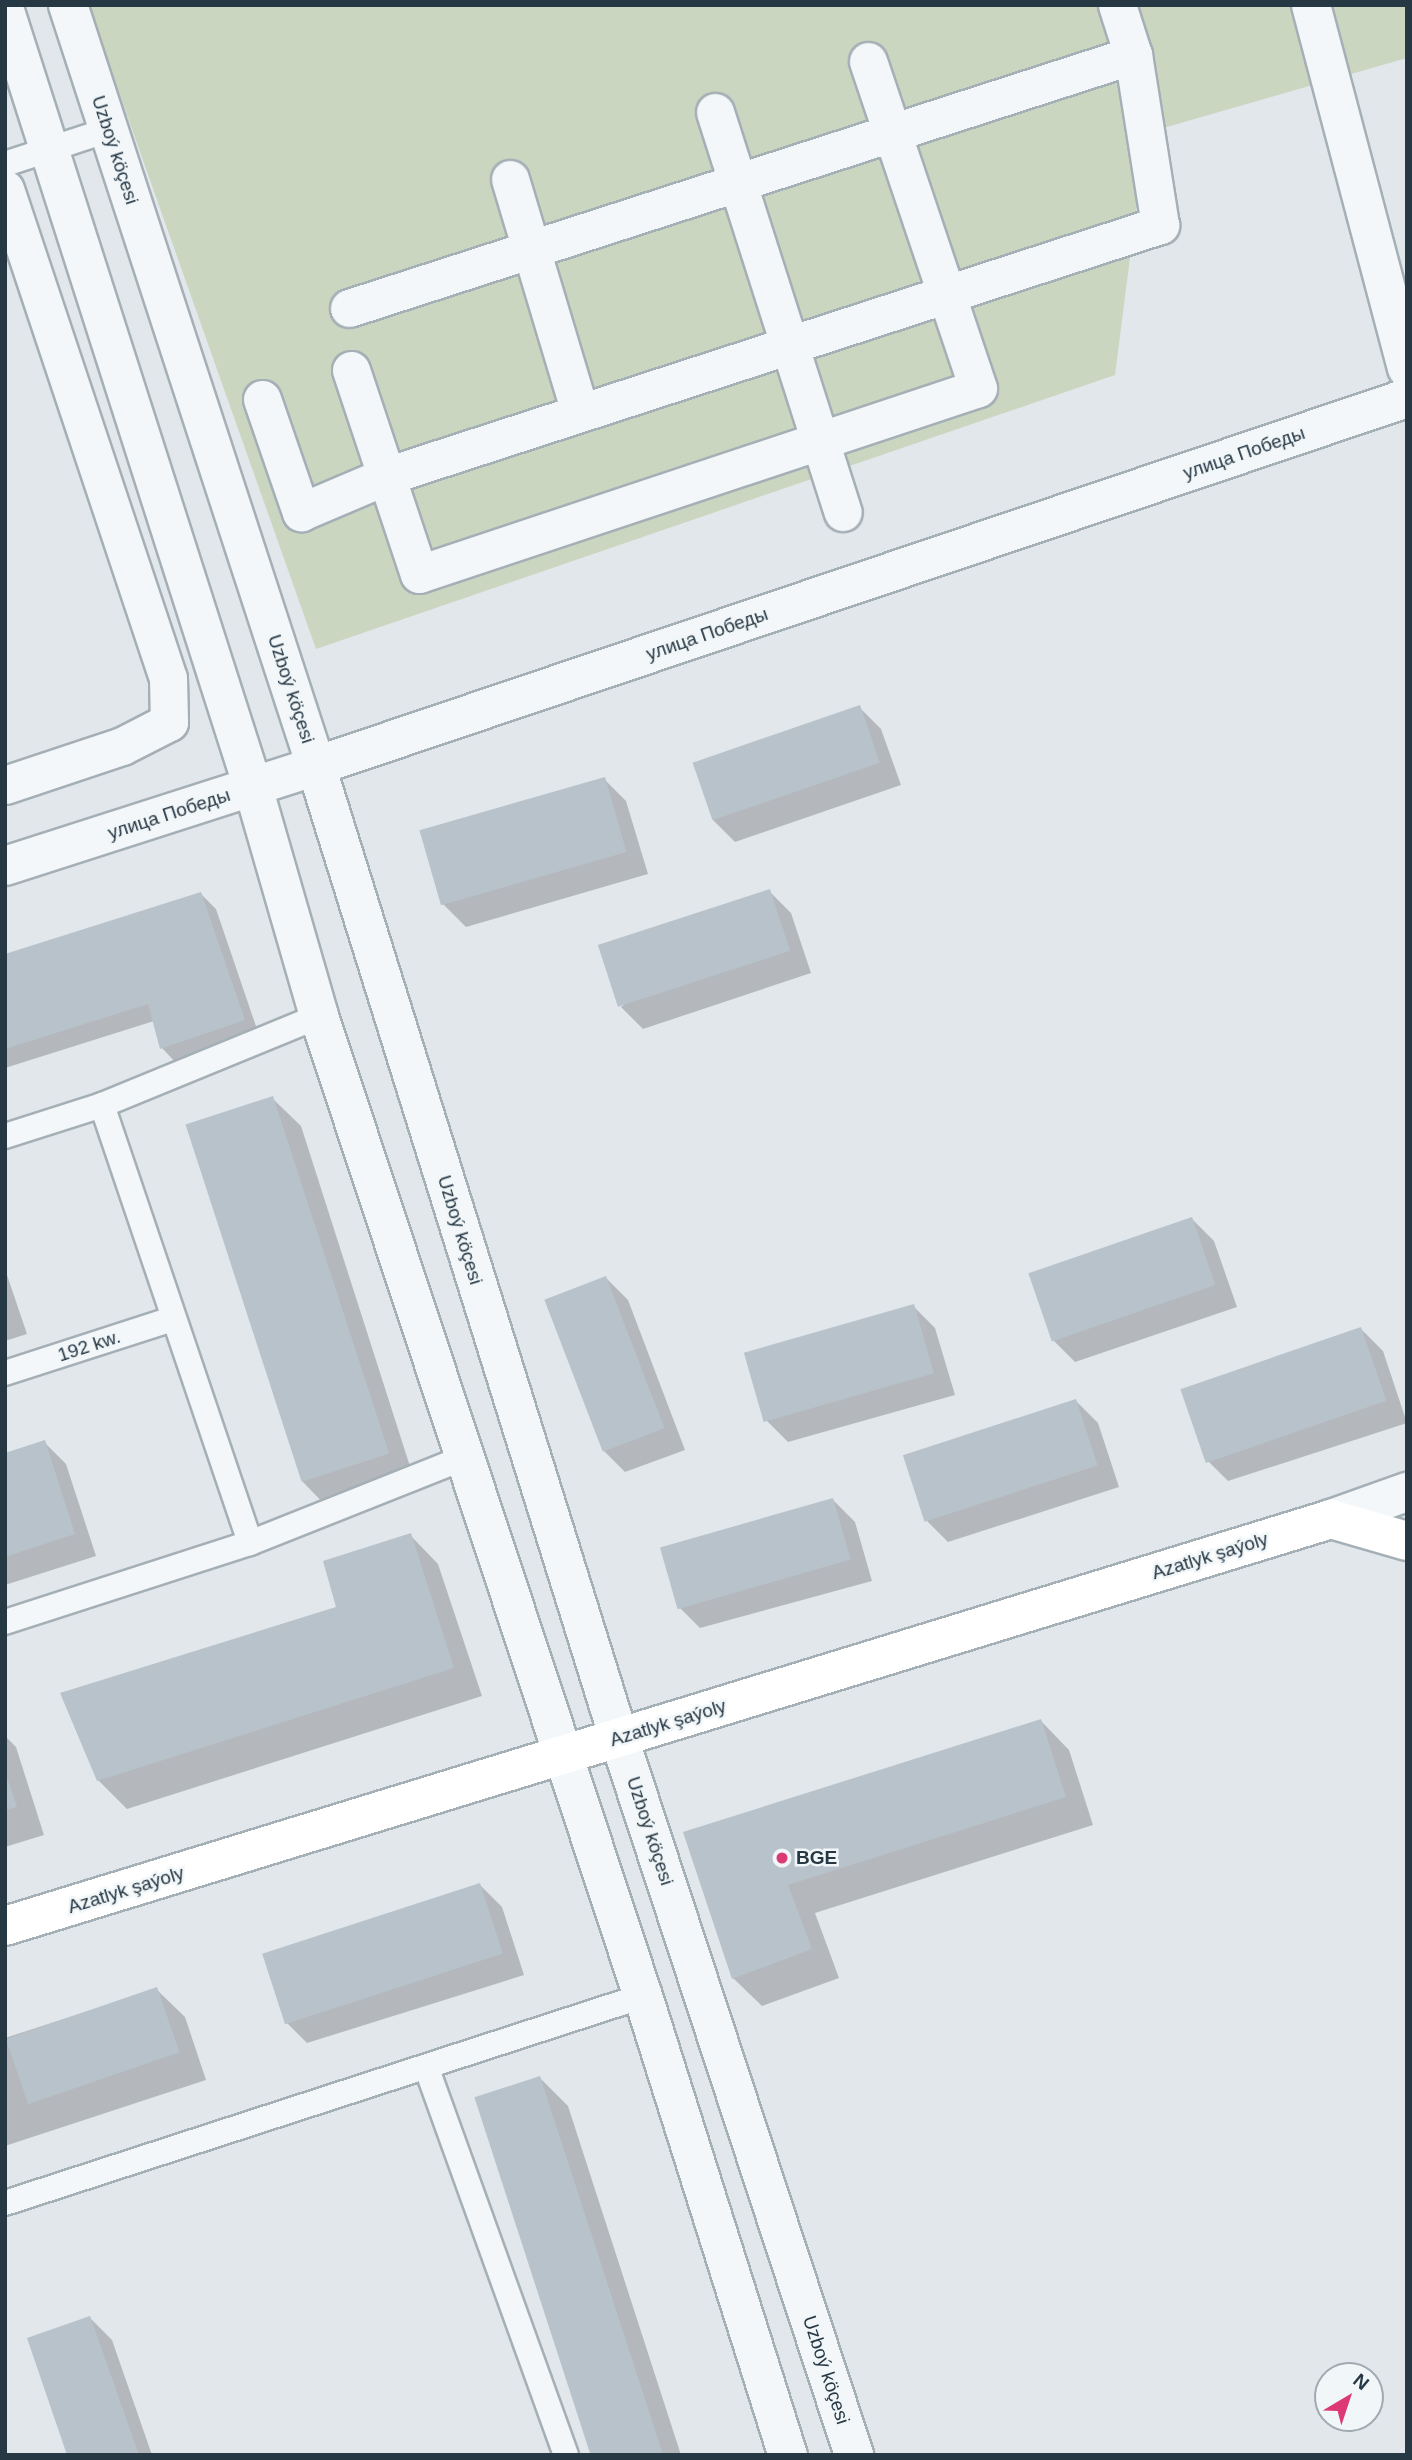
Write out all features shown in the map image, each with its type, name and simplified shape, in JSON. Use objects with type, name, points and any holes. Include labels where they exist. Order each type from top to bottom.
[{"type":"main road","name":"Azatlyk şaýoly","points":[[5,1926],[1331,1519]]},
{"type":"main road","points":[[1331,1519],[1407,1541]]},
{"type":"street","name":"Uzboý köçesi","points":[[68,5],[316,766],[619,1738],[854,2455]]},
{"type":"street","points":[[262,399],[301,513],[386,476],[1160,225],[1133,55],[1117,5]]},
{"type":"street","points":[[1311,5],[1407,369]]},
{"type":"street","points":[[5,11],[253,787],[319,1016],[643,1996],[788,2455]]},
{"type":"street","points":[[349,308],[1133,55]]},
{"type":"street","points":[[351,370],[419,574],[978,388],[868,61]]},
{"type":"street","points":[[715,112],[843,512]]},
{"type":"street","points":[[510,179],[580,412]]},
{"type":"street","points":[[5,189],[168,678],[169,722],[122,746],[5,785]]},
{"type":"street","name":"улица Победы","points":[[5,866],[316,766],[1407,398]]},
{"type":"street","points":[[1331,1519],[1407,1492]]},
{"type":"lane","points":[[5,163],[108,130]]},
{"type":"lane","points":[[5,1136],[102,1105],[319,1016]]},
{"type":"lane","points":[[102,1105],[172,1319],[250,1543]]},
{"type":"lane","name":"192 kw.","points":[[5,1373],[172,1319]]},
{"type":"lane","points":[[5,1622],[250,1543],[464,1458]]},
{"type":"lane","points":[[5,2203],[427,2069],[643,1996]]},
{"type":"lane","points":[[427,2069],[566,2455]]},
{"type":"green space","points":[[88,5],[1407,5],[1407,58],[1146,133],[1115,375],[316,649]]},
{"type":"building","points":[[860,705],[880,763],[713,820],[693,763]]},
{"type":"building","points":[[605,777],[626,852],[441,905],[419,830]]},
{"type":"building","points":[[770,889],[790,951],[618,1007],[598,945]]},
{"type":"building","points":[[201,892],[245,1020],[160,1049],[148,1004],[5,1049],[5,954]]},
{"type":"building","points":[[273,1096],[389,1454],[302,1482],[186,1124]]},
{"type":"building","points":[[1192,1217],[1215,1285],[1052,1341],[1028,1273]]},
{"type":"building","points":[[606,1276],[664,1428],[603,1452],[544,1300]]},
{"type":"building","points":[[914,1304],[934,1373],[764,1422],[744,1353]]},
{"type":"building","points":[[1361,1327],[1386,1401],[1206,1463],[1180,1389]]},
{"type":"building","points":[[1076,1399],[1098,1466],[925,1522],[903,1455]]},
{"type":"building","points":[[45,1440],[75,1534],[5,1557],[5,1453]]},
{"type":"building","points":[[833,1498],[851,1560],[678,1609],[660,1548]]},
{"type":"building","points":[[411,1533],[454,1668],[97,1781],[60,1693],[336,1607],[323,1561]]},
{"type":"building","name":"BGE","points":[[1041,1719],[1066,1797],[788,1885],[812,1949],[732,1979],[683,1832]]},
{"type":"building","points":[[5,1772],[17,1807],[5,1810]]},
{"type":"building","points":[[480,1883],[503,1953],[285,2024],[262,1954]]},
{"type":"building","points":[[157,1987],[179,2052],[28,2104],[6,2039]]},
{"type":"building","points":[[540,2076],[663,2455],[591,2455],[474,2097]]},
{"type":"building","points":[[90,2316],[139,2455],[67,2455],[27,2338]]},
{"type":"place","name":"BGE","points":[[782,1858]]}]
